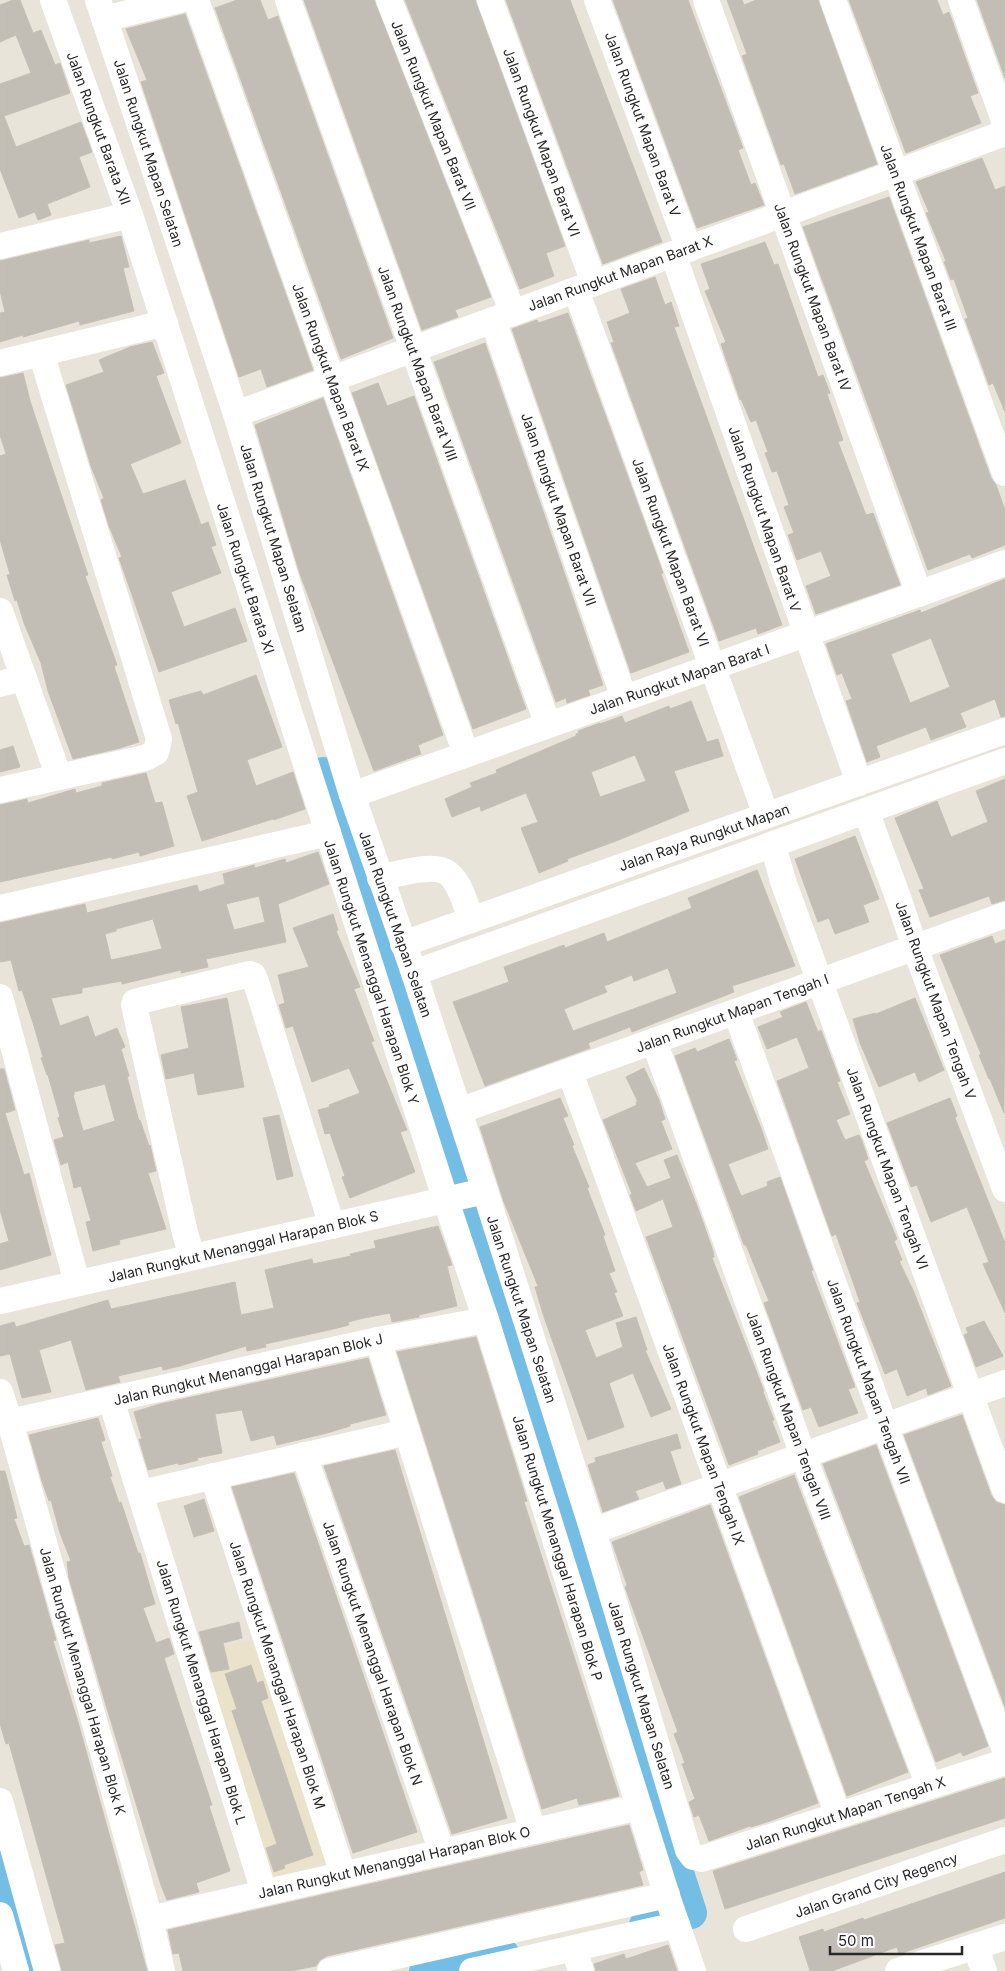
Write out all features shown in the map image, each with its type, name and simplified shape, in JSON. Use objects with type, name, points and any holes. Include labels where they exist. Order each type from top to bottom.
[{"type":"street","name":"Jalan Rungkut Barata XII","points":[[1,243],[130,215],[54,0]]},
{"type":"street","points":[[101,9],[180,0]]},
{"type":"street","name":"Jalan Rungkut Mapan Barat IX","points":[[196,0],[466,754]]},
{"type":"street","name":"Jalan Rungkut Mapan Barat VIII","points":[[288,0],[548,725]]},
{"type":"street","name":"Jalan Rungkut Mapan Barat VII","points":[[389,0],[503,316],[624,698]]},
{"type":"street","name":"Jalan Rungkut Mapan Barat VI","points":[[490,0],[712,667],[766,815]]},
{"type":"street","name":"Jalan Rungkut Mapan Barat V","points":[[597,0],[806,634],[859,783]]},
{"type":"street","name":"Jalan Rungkut Mapan Barat IV","points":[[706,0],[919,594]]},
{"type":"street","name":"Jalan Rungkut Mapan Barat III","points":[[833,0],[1005,473]]},
{"type":"street","points":[[961,0],[1005,123]]},
{"type":"street","name":"Jalan Rungkut Mapan Selatan","points":[[101,9],[236,414],[352,795],[414,973],[459,1111],[481,1192],[593,1531],[688,1850]]},
{"type":"street","name":"Jalan Rungkut Mapan Barat X","points":[[236,414],[1005,133]]},
{"type":"street","name":"Jalan Rungkut Barata XI","points":[[130,215],[328,833]]},
{"type":"street","points":[[0,363],[165,323]]},
{"type":"street","points":[[0,790],[145,758],[156,752],[159,739],[41,353]]},
{"type":"street","name":"Jalan Rungkut Mapan Barat I","points":[[352,795],[1005,563]]},
{"type":"street","points":[[0,611],[12,681],[59,777]]},
{"type":"street","name":"Jalan Raya Rungkut Mapan","points":[[403,944],[1005,731]]},
{"type":"street","points":[[414,973],[1005,761]]},
{"type":"street","name":"Jalan Rungkut Mapan Tengah V","points":[[866,811],[1005,1190]]},
{"type":"street","name":"Jalan Rungkut Menanggal Harapan Blok Y","points":[[0,908],[328,833],[449,1200]]},
{"type":"street","name":"Jalan Rungkut Mapan Tengah VI","points":[[773,844],[783,881],[1005,1490]]},
{"type":"street","points":[[380,878],[415,870],[438,868],[449,873],[456,882],[472,920]]},
{"type":"street","name":"Jalan Rungkut Mapan Tengah I","points":[[459,1111],[1005,916]]},
{"type":"street","points":[[192,1257],[134,1005],[135,1002],[250,974],[255,978],[332,1226]]},
{"type":"street","points":[[0,997],[77,1283]]},
{"type":"street","name":"Jalan Rungkut Mapan Tengah VII","points":[[736,1012],[885,1426],[1005,1750]]},
{"type":"street","name":"Jalan Rungkut Mapan Tengah VIII","points":[[654,1041],[803,1455],[928,1786]]},
{"type":"street","name":"Jalan Rungkut Mapan Tengah IX","points":[[570,1072],[838,1815]]},
{"type":"street","name":"Jalan Rungkut Menanggal Harapan Blok S","points":[[0,1301],[481,1192]]},
{"type":"street","name":"Jalan Rungkut Menanggal Harapan Blok P","points":[[449,1200],[639,1807],[693,1971]]},
{"type":"street","name":"Jalan Rungkut Menanggal Harapan Blok J","points":[[10,1422],[378,1340],[486,1320]]},
{"type":"street","points":[[378,1340],[533,1831]]},
{"type":"street","points":[[593,1531],[1005,1383]]},
{"type":"street","name":"Jalan Rungkut Menanggal Harapan Blok K","points":[[0,1392],[150,1919],[162,1971]]},
{"type":"street","name":"Jalan Rungkut Menanggal Harapan Blok L","points":[[111,1400],[264,1892]]},
{"type":"street","points":[[141,1493],[407,1432]]},
{"type":"street","name":"Jalan Rungkut Menanggal Harapan Blok N","points":[[304,1455],[442,1852]]},
{"type":"street","name":"Jalan Rungkut Menanggal Harapan Blok M","points":[[213,1476],[344,1874]]},
{"type":"street","name":"Jalan Rungkut Mapan Tengah X","points":[[688,1850],[694,1857],[701,1859],[1005,1762]]},
{"type":"street","points":[[0,1801],[47,1971]]},
{"type":"street","name":"Jalan Rungkut Menanggal Harapan Blok O","points":[[150,1919],[639,1807]]},
{"type":"street","name":"Jalan Grand City Regency","points":[[746,1929],[1005,1840]]},
{"type":"street","points":[[472,1971],[577,1960],[672,1911]]},
{"type":"street","points":[[330,1971],[672,1911]]},
{"type":"street","points":[[0,1915],[16,1971]]},
{"type":"street","points":[[898,1971],[1005,1937]]},
{"type":"street","points":[[975,1946],[984,1971]]},
{"type":"shaded area","points":[[260,1638],[326,1862],[262,1881],[195,1653]]},
{"type":"building","points":[[13,0],[20,0],[33,33],[41,30],[55,65],[60,63],[70,93],[4,116],[16,147],[81,122],[92,152],[79,157],[90,187],[47,204],[51,215],[38,220],[35,212],[19,218],[0,169],[0,84],[31,73],[16,35],[0,42],[0,5]]},
{"type":"building","points":[[237,0],[260,0],[268,20],[278,16],[393,338],[341,359],[215,8]]},
{"type":"building","points":[[304,0],[374,0],[491,297],[455,310],[458,317],[422,330]]},
{"type":"building","points":[[405,0],[475,0],[565,246],[546,253],[554,276],[520,289]]},
{"type":"building","points":[[506,0],[570,0],[662,242],[603,264]]},
{"type":"building","points":[[613,0],[688,0],[743,148],[738,150],[751,185],[755,183],[764,205],[697,228]]},
{"type":"building","points":[[727,0],[742,0],[744,5],[756,0],[818,0],[877,164],[795,194],[784,164],[781,165],[742,56],[747,54]]},
{"type":"building","points":[[849,0],[937,0],[943,15],[949,12],[978,93],[970,96],[981,123],[906,153]]},
{"type":"building","points":[[977,0],[1005,0],[1005,78]]},
{"type":"building","points":[[185,14],[313,370],[267,387],[261,369],[239,377],[141,82],[147,80],[126,29]]},
{"type":"building","points":[[982,158],[995,190],[1005,186],[1005,412],[993,383],[989,385],[965,319],[968,318],[954,279],[951,280],[944,262],[946,261],[926,213],[929,212],[916,182]]},
{"type":"building","points":[[889,197],[991,478],[996,485],[1005,510],[1005,545],[972,558],[970,554],[928,570],[803,227]]},
{"type":"building","points":[[121,236],[129,267],[123,268],[134,311],[80,325],[79,321],[0,342],[0,313],[5,312],[0,291],[0,261],[89,240],[89,243]]},
{"type":"building","points":[[765,242],[774,265],[778,264],[818,377],[823,375],[830,393],[827,394],[843,440],[838,442],[866,515],[873,513],[900,585],[816,614],[806,586],[831,576],[821,551],[797,560],[788,535],[794,533],[784,507],[789,505],[777,471],[772,472],[765,453],[768,452],[756,420],[751,422],[740,400],[721,344],[726,342],[705,291],[710,289],[701,264]]},
{"type":"building","points":[[655,277],[665,305],[671,302],[679,326],[674,327],[782,625],[758,634],[756,628],[719,641],[611,343],[614,342],[607,322],[630,313],[621,289]]},
{"type":"building","points":[[568,313],[663,573],[661,574],[689,652],[631,673],[512,329],[537,320],[538,323]]},
{"type":"building","points":[[152,342],[164,373],[156,376],[181,443],[130,464],[143,494],[185,480],[201,525],[208,522],[216,545],[211,547],[221,573],[171,592],[184,627],[235,608],[247,641],[159,672],[119,558],[122,557],[101,500],[104,498],[92,469],[66,385],[104,372],[99,360],[130,347]]},
{"type":"building","points":[[485,343],[603,685],[588,690],[590,695],[567,703],[566,698],[556,702],[434,362]]},
{"type":"building","points":[[23,373],[30,401],[88,575],[85,576],[117,665],[114,666],[139,742],[73,759],[48,691],[41,663],[24,623],[17,600],[15,601],[7,575],[10,574],[0,540],[0,456],[6,454],[0,435],[0,378]]},
{"type":"building","points":[[378,383],[387,406],[414,396],[526,709],[473,729],[352,393]]},
{"type":"building","points":[[323,398],[443,735],[418,745],[421,754],[374,771],[300,574],[255,425]]},
{"type":"building","points":[[1005,579],[1005,716],[1001,717],[995,699],[960,713],[966,727],[931,740],[926,727],[876,746],[880,757],[867,762],[846,701],[852,699],[842,673],[837,675],[826,644],[920,610],[921,613]],"holes":[[[931,638],[950,687],[910,703],[891,654]]]},
{"type":"building","points":[[256,675],[282,747],[247,760],[256,786],[293,772],[305,809],[202,841],[187,796],[198,792],[178,723],[176,724],[169,700],[201,691],[203,695]]},
{"type":"building","points":[[691,701],[707,742],[718,739],[723,756],[674,771],[689,811],[567,859],[568,861],[539,873],[521,828],[538,822],[526,793],[481,811],[480,806],[452,817],[445,799],[472,787],[470,783],[497,773],[496,770],[576,736],[579,733],[578,731],[600,723],[622,716],[625,723],[669,706],[670,709]],"holes":[[[635,755],[646,781],[600,797],[591,772]]]},
{"type":"building","points":[[13,746],[20,767],[0,772],[0,750]]},
{"type":"building","points":[[146,773],[155,803],[162,802],[174,846],[140,856],[139,852],[112,859],[112,857],[0,882],[0,805],[27,799],[28,803],[75,789],[76,793],[102,786],[102,783]]},
{"type":"building","points":[[1005,779],[1005,900],[992,904],[989,896],[930,917],[919,890],[924,889],[895,818],[937,801],[951,837],[988,822],[976,791]]},
{"type":"building","points":[[855,836],[879,899],[863,905],[869,922],[835,934],[829,918],[818,922],[795,859]]},
{"type":"building","points":[[318,852],[329,884],[278,904],[286,942],[206,959],[208,967],[181,973],[181,970],[122,984],[122,981],[82,988],[82,993],[51,998],[60,1026],[88,1016],[95,1037],[117,1028],[125,1047],[121,1049],[139,1121],[150,1145],[156,1171],[148,1173],[166,1229],[119,1240],[120,1244],[93,1251],[86,1222],[91,1221],[81,1186],[74,1188],[68,1162],[61,1165],[54,1140],[64,1137],[48,1075],[41,1058],[43,1057],[34,1026],[22,990],[19,991],[11,960],[0,962],[0,923],[85,904],[87,913],[197,885],[199,892],[225,884],[223,874],[254,865],[255,868],[285,859],[286,863]],"holes":[[[259,896],[265,922],[234,930],[226,904]],[[153,919],[162,949],[111,960],[105,934],[116,931],[116,929]],[[105,1084],[115,1121],[83,1131],[73,1095],[74,1092]]]},
{"type":"building","points":[[757,870],[795,966],[732,986],[734,992],[632,1032],[630,1027],[588,1043],[590,1048],[485,1086],[453,1002],[509,982],[504,967],[564,945],[565,948],[604,933],[607,942],[692,908],[688,898]],"holes":[[[668,968],[677,993],[573,1031],[564,1009],[607,992],[604,986],[632,975],[634,981]]]},
{"type":"building","points":[[333,914],[338,930],[336,931],[360,987],[354,989],[374,1041],[371,1042],[407,1130],[400,1132],[415,1172],[350,1198],[342,1177],[345,1176],[330,1133],[325,1134],[318,1110],[330,1107],[329,1105],[360,1093],[349,1068],[312,1082],[293,1026],[286,1028],[279,1005],[285,1003],[278,975],[309,967],[293,928]]},
{"type":"building","points":[[992,936],[995,944],[1005,940],[1004,1113],[940,955]]},
{"type":"building","points":[[227,998],[244,1087],[198,1095],[194,1073],[166,1079],[161,1055],[189,1048],[181,1007]]},
{"type":"building","points":[[915,998],[944,1070],[919,1082],[915,1072],[879,1087],[860,1043],[853,1019],[876,1014]]},
{"type":"building","points":[[806,1002],[818,1032],[821,1030],[840,1081],[837,1082],[850,1114],[836,1120],[845,1140],[859,1135],[862,1141],[868,1159],[864,1161],[897,1239],[894,1241],[902,1260],[899,1261],[913,1290],[951,1386],[928,1395],[926,1388],[907,1396],[897,1369],[885,1374],[857,1303],[860,1302],[836,1234],[832,1236],[777,1081],[809,1068],[797,1037],[767,1049],[758,1027],[783,1017],[780,1012]]},
{"type":"building","points":[[729,1039],[737,1060],[734,1061],[768,1149],[728,1164],[741,1196],[768,1186],[767,1182],[780,1177],[813,1270],[811,1271],[855,1387],[848,1389],[858,1413],[819,1427],[811,1407],[803,1410],[764,1303],[769,1301],[746,1245],[744,1245],[675,1056],[695,1048],[697,1052]]},
{"type":"building","points":[[644,1068],[659,1100],[665,1119],[661,1121],[672,1149],[635,1163],[647,1187],[671,1178],[664,1160],[677,1155],[713,1251],[714,1257],[712,1258],[764,1391],[780,1442],[757,1451],[758,1454],[729,1465],[646,1237],[673,1227],[663,1199],[636,1211],[630,1195],[632,1194],[603,1120],[637,1105],[636,1102],[638,1102],[626,1077]]},
{"type":"building","points":[[0,1069],[4,1069],[15,1110],[5,1113],[24,1175],[29,1173],[51,1255],[0,1270],[0,1244],[9,1241],[0,1210]]},
{"type":"building","points":[[560,1098],[568,1116],[563,1118],[574,1145],[572,1146],[589,1187],[587,1188],[605,1235],[603,1236],[615,1271],[609,1273],[617,1292],[614,1293],[623,1316],[585,1330],[596,1358],[623,1347],[616,1323],[636,1317],[647,1350],[645,1350],[671,1409],[651,1417],[633,1373],[609,1383],[624,1427],[588,1440],[544,1317],[535,1287],[538,1286],[504,1202],[480,1127]]},
{"type":"building","points":[[950,1098],[957,1116],[955,1118],[1005,1243],[1005,1313],[983,1264],[989,1262],[967,1207],[931,1222],[917,1185],[911,1187],[887,1123]]},
{"type":"building","points":[[279,1115],[293,1176],[277,1180],[263,1118]]},
{"type":"building","points":[[438,1226],[452,1265],[447,1266],[457,1306],[419,1315],[419,1317],[392,1322],[390,1313],[364,1318],[348,1322],[349,1325],[265,1344],[266,1347],[247,1351],[246,1346],[163,1370],[162,1366],[118,1376],[120,1382],[86,1390],[71,1340],[39,1350],[51,1392],[22,1398],[10,1354],[0,1356],[0,1326],[14,1322],[16,1327],[108,1300],[111,1309],[235,1282],[241,1315],[274,1308],[265,1270],[312,1259],[313,1264],[351,1256],[350,1254],[376,1248],[374,1241]]},
{"type":"building","points":[[984,1321],[1003,1356],[976,1367],[964,1335],[968,1333],[966,1328]]},
{"type":"building","points":[[476,1337],[527,1501],[524,1502],[619,1796],[579,1805],[577,1798],[542,1809],[397,1352]]},
{"type":"building","points":[[368,1358],[386,1415],[350,1424],[350,1426],[327,1433],[277,1445],[274,1435],[251,1441],[242,1410],[215,1414],[222,1453],[197,1458],[198,1460],[179,1465],[178,1463],[148,1470],[134,1412],[160,1404]]},
{"type":"building","points":[[962,1415],[991,1495],[996,1502],[1005,1505],[1005,1707],[904,1435]]},
{"type":"building","points":[[98,1418],[105,1440],[101,1442],[112,1476],[110,1477],[119,1503],[121,1502],[138,1553],[140,1553],[155,1604],[143,1608],[156,1643],[169,1638],[174,1654],[164,1658],[212,1805],[209,1806],[230,1871],[196,1883],[199,1892],[167,1900],[105,1702],[69,1578],[67,1562],[71,1561],[60,1533],[51,1500],[49,1501],[42,1481],[29,1435]]},
{"type":"building","points":[[677,1434],[681,1448],[670,1451],[681,1484],[666,1489],[663,1481],[635,1491],[639,1499],[603,1512],[588,1465],[596,1462],[595,1458]]},
{"type":"building","points":[[876,1445],[988,1746],[963,1756],[961,1752],[936,1762],[823,1464]]},
{"type":"building","points":[[395,1450],[507,1818],[452,1834],[324,1466]]},
{"type":"building","points":[[0,1471],[5,1471],[17,1518],[14,1519],[24,1546],[29,1545],[56,1640],[53,1641],[78,1722],[147,1971],[62,1971],[55,1945],[65,1943],[9,1743],[6,1744],[0,1724]]},
{"type":"building","points":[[294,1473],[417,1832],[353,1853],[232,1487]]},
{"type":"building","points":[[794,1475],[908,1772],[847,1796],[739,1497]]},
{"type":"building","points":[[204,1499],[214,1531],[194,1537],[184,1506]]},
{"type":"building","points":[[710,1505],[818,1803],[709,1841],[699,1815],[694,1817],[689,1802],[695,1799],[682,1764],[685,1763],[674,1734],[678,1732],[625,1587],[627,1585],[612,1542]]},
{"type":"building","points":[[239,1622],[242,1638],[223,1643],[229,1669],[211,1672],[199,1632]]},
{"type":"building","points":[[251,1665],[257,1683],[263,1681],[268,1698],[261,1701],[313,1855],[284,1865],[285,1868],[274,1872],[266,1848],[277,1844],[232,1711],[237,1709],[225,1674]]},
{"type":"building","points":[[1005,1778],[1005,1818],[725,1909],[713,1871]]},
{"type":"building","points":[[629,1825],[643,1870],[639,1872],[643,1885],[327,1956],[320,1960],[316,1966],[291,1971],[183,1971],[179,1953],[173,1954],[168,1930]]},
{"type":"building","points":[[1005,1872],[1005,1918],[899,1954],[897,1947],[832,1971],[810,1971],[799,1937],[823,1929],[824,1932],[863,1918],[864,1920]]},
{"type":"building","points":[[668,1945],[677,1971],[596,1971],[594,1964],[624,1954],[626,1959]]},
{"type":"waterway","points":[[323,773],[691,1913],[645,1925]]},
{"type":"waterway","points":[[0,1864],[30,1971]]},
{"type":"waterway","points":[[425,1971],[504,1955]]}]
